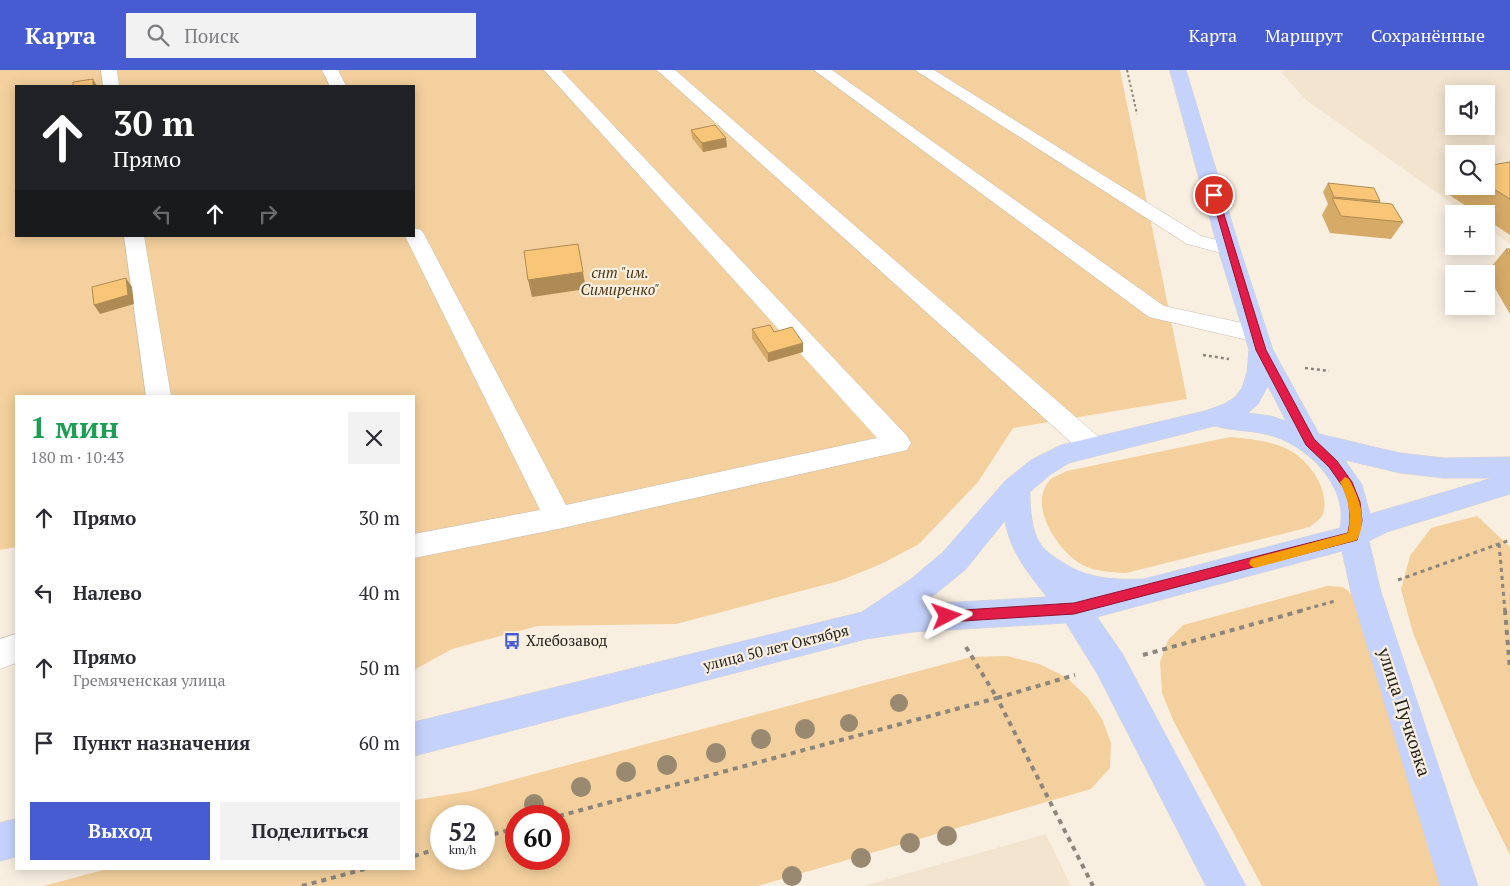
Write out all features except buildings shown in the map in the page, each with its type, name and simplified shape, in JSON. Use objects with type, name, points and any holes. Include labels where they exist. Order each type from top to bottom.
[{"type":"main road","points":[[1178,70],[1229,249],[1259,342],[1310,442]]},
{"type":"main road","points":[[866,625],[922,588],[954,561],[1016,488],[1041,467],[1061,455],[1092,446],[1218,418],[1243,405],[1254,390],[1261,370],[1259,342]]},
{"type":"main road","points":[[1218,418],[1271,425],[1310,442],[1400,463],[1444,468],[1510,467]]},
{"type":"main road","name":"улица Пучковка","points":[[1310,442],[1333,464],[1348,485],[1354,502],[1356,521],[1353,536],[1366,592],[1459,886]]},
{"type":"main road","points":[[1030,553],[1059,577],[1077,587],[1116,594],[1144,592],[1353,536],[1378,523],[1510,483]]},
{"type":"main road","points":[[1016,488],[1016,507],[1021,532],[1030,553],[1074,609],[1110,664],[1227,886]]},
{"type":"main road","name":"улица 50 лет Октября","points":[[415,739],[866,625],[913,618],[1074,609],[1144,592]]},
{"type":"main road","points":[[0,842],[15,838]]},
{"type":"lane","points":[[109,70],[111,85]]},
{"type":"lane","points":[[330,70],[338,85]]},
{"type":"lane","points":[[415,546],[558,518],[898,443],[552,70]]},
{"type":"lane","points":[[665,70],[1092,446]]},
{"type":"lane","points":[[822,70],[1157,312],[1259,342]]},
{"type":"lane","points":[[923,70],[1194,240],[1229,249]]},
{"type":"lane","points":[[415,236],[558,518]]},
{"type":"lane","points":[[134,237],[159,395]]},
{"type":"lane","points":[[0,654],[15,648]]},
{"type":"path","points":[[1127,70],[1137,114]]},
{"type":"path","points":[[570,813],[997,698],[1366,592],[1510,540]]},
{"type":"path","points":[[1499,544],[1510,670]]},
{"type":"path","points":[[947,616],[997,698],[1093,886]]},
{"type":"path","points":[[415,856],[430,851]]},
{"type":"path","points":[[302,886],[362,870]]},
{"type":"shaded area","points":[[1510,70],[1510,244],[1495,233],[1495,205],[1454,205],[1306,100],[1280,71]]},
{"type":"shaded area","points":[[1046,834],[1071,886],[864,886]]},
{"type":"green space","name":"снт \"им. Симиренко\"","points":[[0,70],[1120,70],[1187,399],[1013,428],[978,482],[919,544],[881,564],[839,581],[676,624],[538,626],[452,649],[415,669],[415,395],[15,395],[15,547],[0,550]]},
{"type":"green space","points":[[1230,437],[1257,440],[1283,447],[1292,451],[1308,465],[1315,474],[1323,494],[1325,504],[1321,518],[1310,527],[1126,573],[1109,572],[1086,567],[1072,558],[1063,549],[1048,527],[1042,502],[1044,490],[1050,480],[1056,476],[1067,471]]},
{"type":"green space","points":[[1477,516],[1510,547],[1510,855],[1473,780],[1413,633],[1401,589],[1410,556],[1431,528]]},
{"type":"green space","points":[[1327,586],[1343,587],[1354,596],[1442,886],[1262,886],[1174,722],[1162,693],[1160,662],[1168,640],[1183,625]]},
{"type":"green space","points":[[1007,656],[1039,664],[1066,677],[1087,697],[1102,719],[1111,743],[1110,768],[1091,789],[758,886],[43,886],[103,870],[415,870],[415,800],[471,791],[971,657]]},
{"type":"slow traffic","points":[[1255,563],[1353,536],[1356,521],[1354,502],[1348,485],[1345,482]]},
{"type":"place","name":"Хлебозавод","points":[[512,641]]},
{"type":"route","points":[[947,616],[1074,609],[1353,536],[1356,521],[1354,502],[1348,485],[1333,464],[1310,442],[1261,350],[1214,195]]}]
